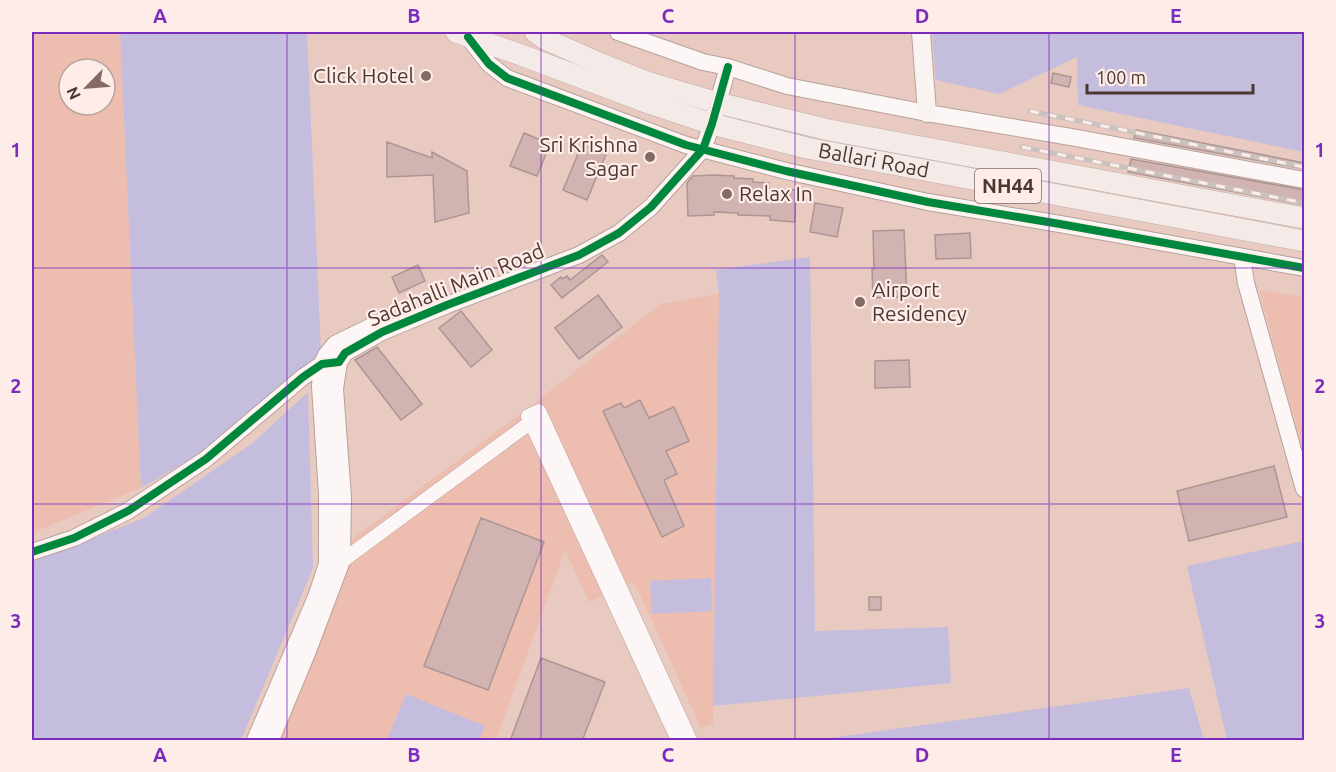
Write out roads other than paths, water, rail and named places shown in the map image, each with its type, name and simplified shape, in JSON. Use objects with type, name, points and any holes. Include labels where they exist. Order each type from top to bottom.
[{"type":"highway","name":"Ballari Road","points":[[536,32],[545,39],[647,82],[718,104],[829,130],[1305,218]]},
{"type":"highway","name":"Ballari Road","points":[[462,34],[712,124],[807,148],[1305,241]]},
{"type":"main road","points":[[921,32],[927,113]]},
{"type":"street","points":[[618,32],[703,62],[728,67],[787,87],[1305,180]]},
{"type":"street","points":[[462,34],[489,64],[507,78],[686,145],[786,171],[928,202],[1305,268]]},
{"type":"street","points":[[704,149],[728,67]]},
{"type":"street","name":"Sadahalli Main Road","points":[[32,552],[74,538],[128,511],[206,459],[303,377],[382,332],[428,308],[577,244],[610,226],[647,200],[664,192],[704,149]]},
{"type":"street","points":[[1242,256],[1246,283],[1305,489]]},
{"type":"street","points":[[255,741],[288,667],[342,561],[343,497],[330,363]]},
{"type":"street","points":[[271,741],[314,618],[316,597],[327,564],[327,494],[320,386],[330,363]]},
{"type":"street","points":[[342,561],[533,416]]},
{"type":"street","points":[[533,416],[678,741]]},
{"type":"street","points":[[533,416],[690,741]]},
{"type":"railway","points":[[1030,111],[1304,167]]},
{"type":"railway","points":[[1022,147],[1304,203]]},
{"type":"place","name":"Click Hotel","points":[[426,76]]},
{"type":"place","name":"Sri Krishna Sagar","points":[[650,157]]},
{"type":"place","name":"Relax In","points":[[727,194]]},
{"type":"place","name":"Airport Residency","points":[[860,302]]}]
